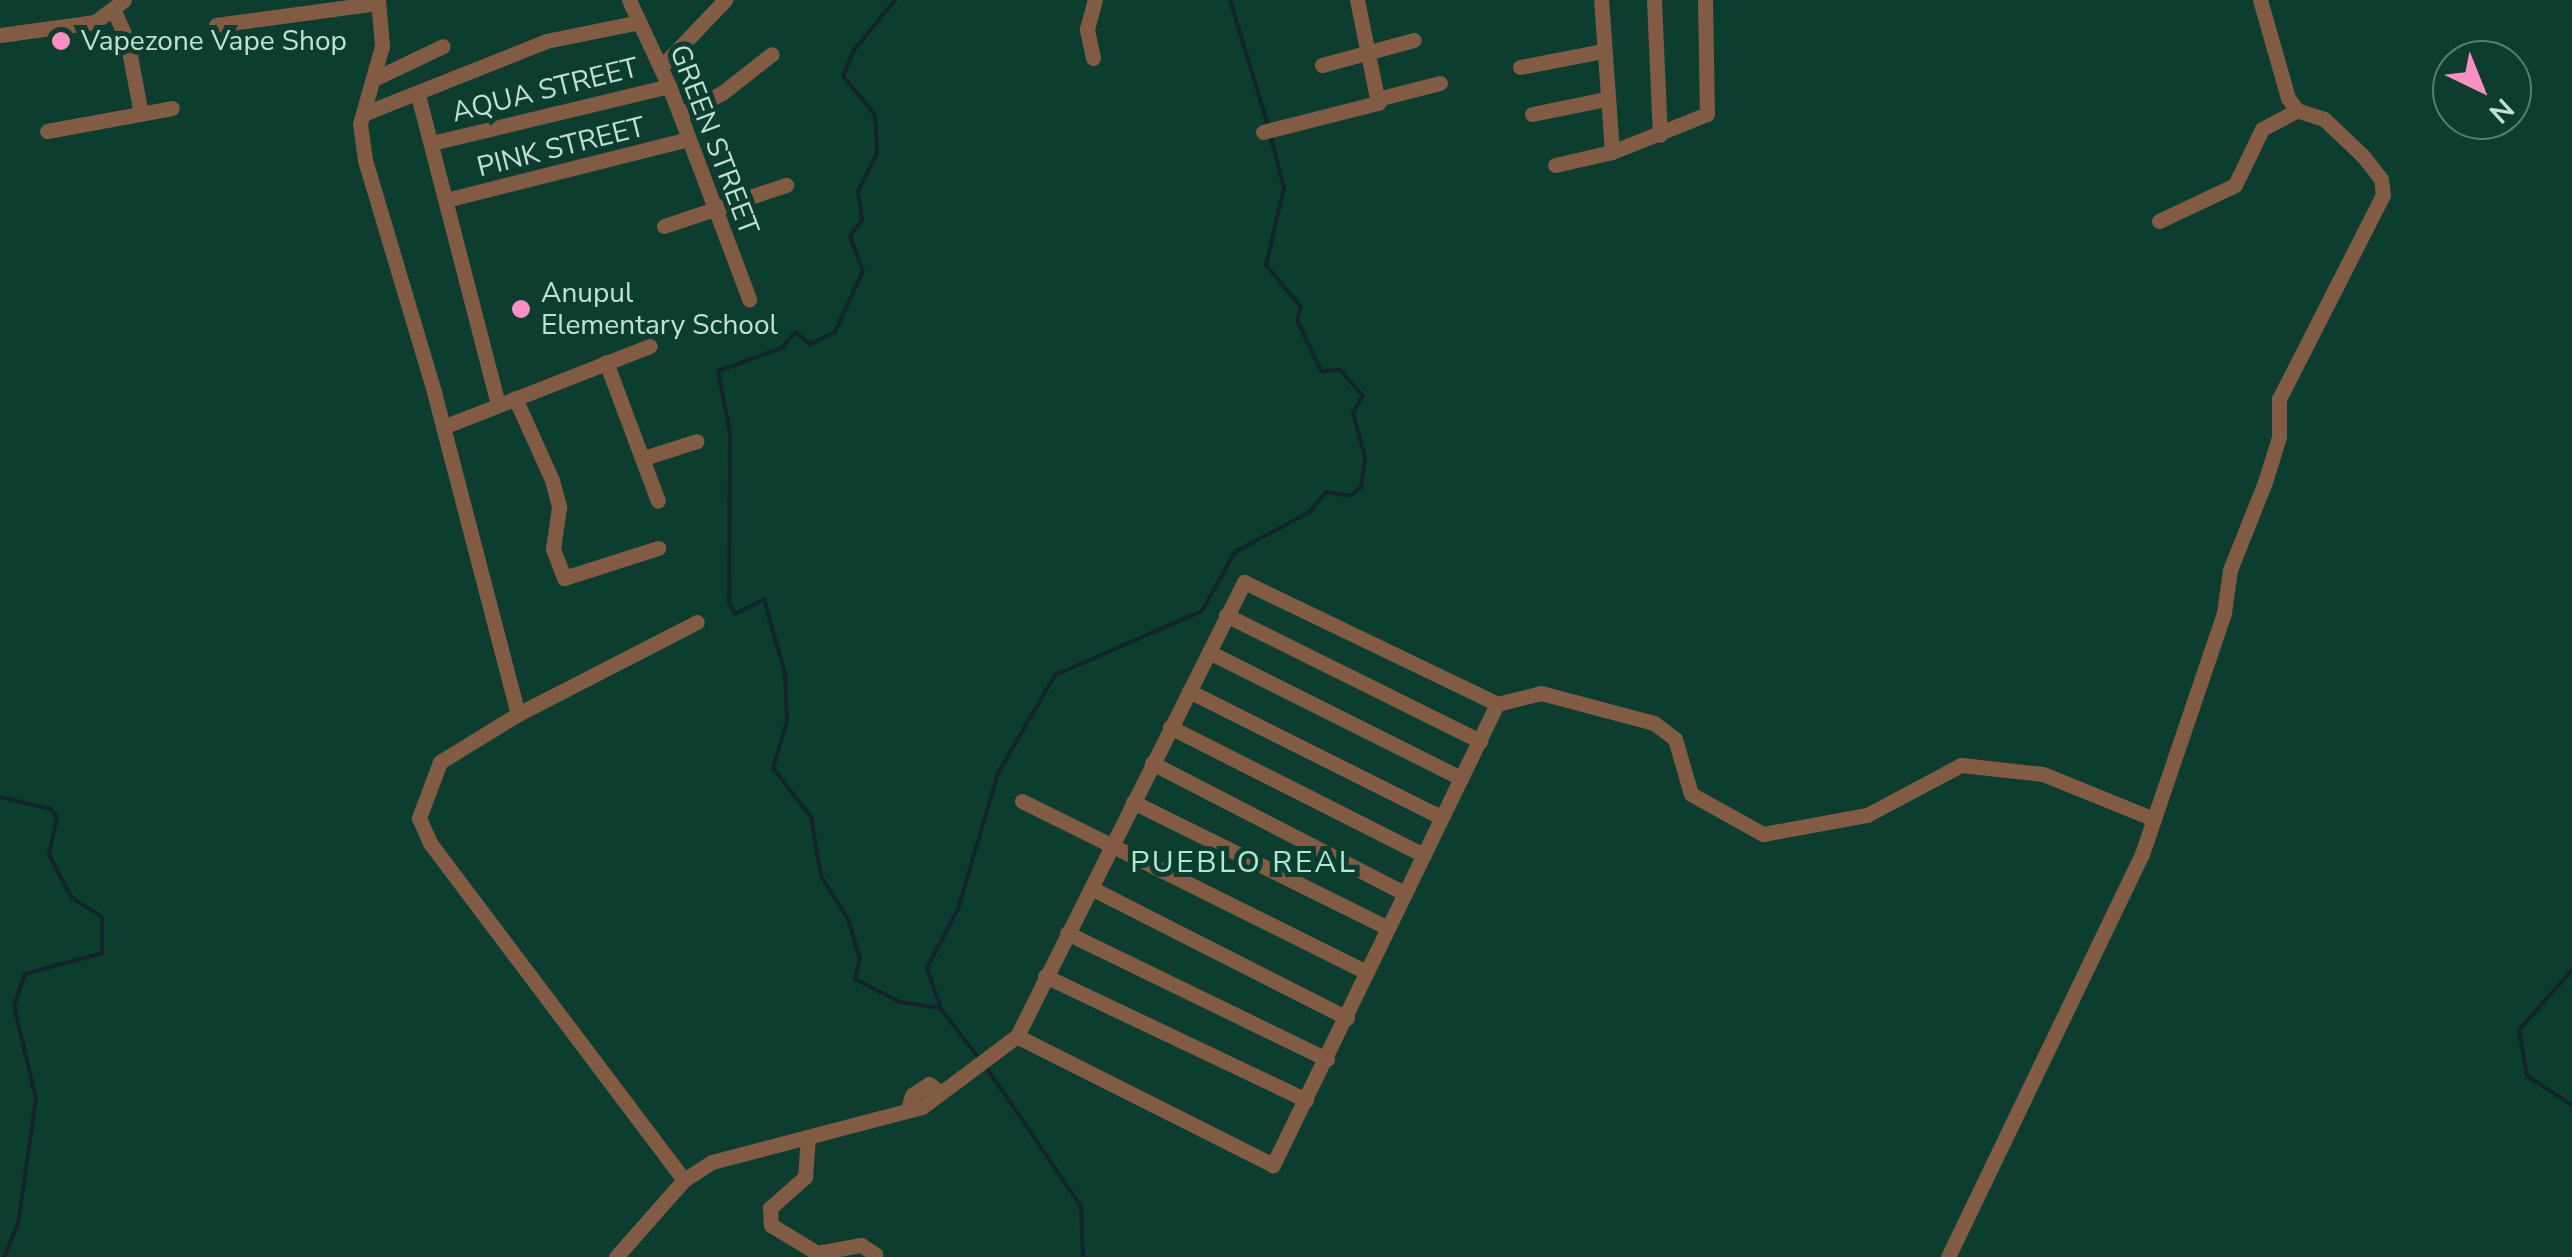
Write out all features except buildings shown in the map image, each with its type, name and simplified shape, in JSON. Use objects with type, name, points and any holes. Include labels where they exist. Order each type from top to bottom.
[{"type":"street","name":"GREEN STREET","points":[[630,0],[670,86],[749,300]]},
{"type":"street","points":[[660,67],[725,0]]},
{"type":"street","points":[[1093,58],[1087,28],[1094,0]]},
{"type":"street","points":[[1357,0],[1381,98]]},
{"type":"street","points":[[1602,0],[1612,152]]},
{"type":"street","points":[[1654,0],[1660,136]]},
{"type":"street","points":[[1555,165],[1660,136],[1710,110],[1706,0]]},
{"type":"street","points":[[1948,1257],[2154,819],[2224,613],[2230,570],[2241,554],[2274,452],[2279,399],[2382,195],[2380,179],[2362,155],[2324,119],[2297,110],[2274,64],[2260,0]]},
{"type":"street","points":[[216,25],[378,2],[382,46],[364,114],[365,160],[444,427],[518,714]]},
{"type":"street","points":[[0,35],[95,22],[119,6],[140,114]]},
{"type":"street","points":[[364,114],[546,41],[639,22]]},
{"type":"street","points":[[129,48],[175,40]]},
{"type":"street","points":[[1322,66],[1414,40]]},
{"type":"street","points":[[374,79],[443,46]]},
{"type":"street","points":[[1520,67],[1603,51]]},
{"type":"street","points":[[680,114],[722,93],[772,54]]},
{"type":"street","points":[[1270,130],[1370,109],[1381,98],[1440,84]]},
{"type":"street","name":"AQUA STREET","points":[[432,143],[670,86]]},
{"type":"street","points":[[418,95],[498,405]]},
{"type":"street","points":[[1532,114],[1606,99]]},
{"type":"street","points":[[47,131],[172,108]]},
{"type":"street","points":[[2158,220],[2234,186],[2262,128],[2297,110]]},
{"type":"street","name":"PINK STREET","points":[[446,200],[688,139]]},
{"type":"street","points":[[664,226],[786,184]]},
{"type":"street","points":[[444,427],[650,346]]},
{"type":"street","points":[[606,362],[646,458],[658,501]]},
{"type":"street","points":[[514,398],[552,480],[558,507],[553,548],[564,578],[658,548]]},
{"type":"street","points":[[646,458],[697,442]]},
{"type":"street","points":[[616,1257],[684,1180],[726,1156],[894,1117],[909,1106],[922,1106],[1018,1032],[1226,615],[1248,581],[1497,704],[1541,692],[1654,723],[1675,739],[1691,794],[1763,834],[1868,815],[1961,765],[2043,774],[2154,819]]},
{"type":"street","points":[[1226,615],[1480,741]]},
{"type":"street","points":[[684,1180],[422,832],[420,807],[440,762],[518,714],[697,622]]},
{"type":"street","points":[[1209,652],[1461,778]]},
{"type":"street","points":[[1189,691],[1441,817]]},
{"type":"street","points":[[1018,1032],[1273,1164],[1497,704]]},
{"type":"street","points":[[1170,727],[1423,855]]},
{"type":"street","points":[[1152,763],[1404,893]]},
{"type":"street","points":[[1022,801],[1368,972]]},
{"type":"street","points":[[1133,802],[1388,928]]},
{"type":"street","points":[[1091,888],[1347,1018]]},
{"type":"street","points":[[1067,933],[1327,1059]]},
{"type":"street","points":[[1045,976],[1306,1100]]},
{"type":"street","points":[[808,1136],[805,1177],[770,1208],[771,1226],[817,1253],[862,1246],[875,1254]]},
{"type":"waterway","points":[[895,0],[854,50],[843,76],[875,115],[877,153],[858,191],[862,220],[850,236],[863,271],[835,332],[810,344],[795,332],[782,348],[718,371],[730,433],[729,602],[735,614],[764,599],[785,673],[787,721],[773,768],[811,817],[821,876],[848,919],[860,959],[855,979],[900,1002],[940,1008],[978,1057]]},
{"type":"waterway","points":[[1230,0],[1268,125]]},
{"type":"waterway","points":[[940,1006],[927,968],[958,909],[998,773],[1055,675],[1202,611],[1235,552],[1311,511],[1326,492],[1350,496],[1361,487],[1365,458],[1353,413],[1363,396],[1340,370],[1321,371],[1297,320],[1301,307],[1266,265],[1284,188],[1270,134]]},
{"type":"waterway","points":[[0,797],[51,809],[57,817],[49,855],[72,898],[102,917],[102,953],[25,974],[14,1006],[36,1098],[18,1224],[4,1257]]},
{"type":"waterway","points":[[2572,970],[2519,1030],[2527,1076],[2572,1105]]},
{"type":"waterway","points":[[984,1064],[1081,1206],[1083,1257]]},
{"type":"place","name":"Vapezone Vape Shop","points":[[61,41]]},
{"type":"place","name":"Anupul Elementary School","points":[[521,309]]},
{"type":"district","name":"PUEBLO REAL","points":[[1244,863]]}]
